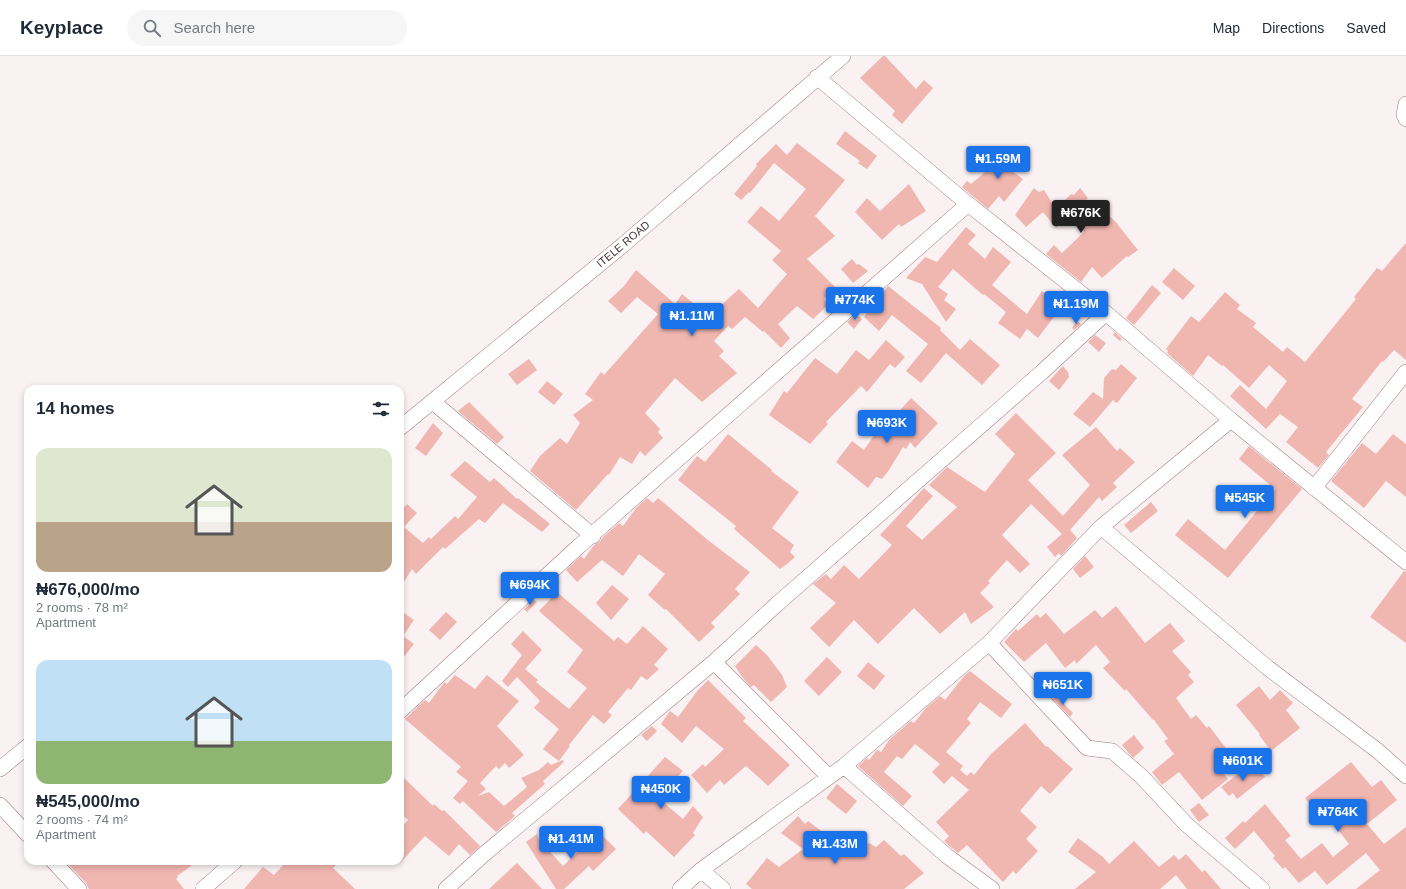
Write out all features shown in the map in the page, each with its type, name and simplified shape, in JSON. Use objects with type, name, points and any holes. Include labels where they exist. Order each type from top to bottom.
[{"type":"street","name":"ITELE ROAD","points":[[404,425],[623,245],[843,56]]},
{"type":"street","points":[[817,77],[968,204],[1106,313],[1231,420],[1406,562]]},
{"type":"street","points":[[1406,104],[1404,115],[1406,119]]},
{"type":"street","points":[[404,707],[578,548],[968,204]]},
{"type":"street","points":[[446,889],[483,855],[714,662],[776,605],[1042,372],[1106,313]]},
{"type":"street","points":[[1314,488],[1406,372]]},
{"type":"street","points":[[433,402],[592,536]]},
{"type":"street","points":[[680,889],[701,870],[844,766],[989,643],[1101,527],[1231,420]]},
{"type":"street","points":[[1101,527],[1268,668],[1378,751],[1406,776]]},
{"type":"street","points":[[989,643],[1087,748],[1112,751],[1141,776],[1187,825],[1262,889]]},
{"type":"street","points":[[714,662],[829,777]]},
{"type":"street","points":[[0,769],[24,749]]},
{"type":"street","points":[[844,766],[947,856],[992,889]]},
{"type":"street","points":[[0,805],[24,831]]},
{"type":"street","points":[[56,865],[79,889]]},
{"type":"street","points":[[203,889],[230,865]]},
{"type":"street","points":[[701,870],[723,889]]},
{"type":"building","points":[[883,56],[885,56],[916,89],[924,80],[933,88],[902,124],[892,115],[895,111],[860,78]]},
{"type":"building","points":[[845,131],[877,156],[867,169],[858,163],[860,161],[836,144]]},
{"type":"building","points":[[797,143],[845,180],[815,216],[835,236],[807,259],[835,287],[824,299],[828,305],[813,319],[797,306],[778,324],[790,338],[781,348],[764,331],[763,332],[745,317],[732,329],[728,326],[714,341],[724,351],[719,356],[737,373],[702,402],[675,378],[645,413],[660,429],[658,432],[663,438],[645,456],[640,451],[632,464],[620,457],[609,475],[608,474],[576,510],[530,471],[540,456],[560,438],[567,444],[580,423],[573,415],[593,400],[585,394],[601,372],[604,375],[658,314],[637,297],[621,313],[608,301],[624,286],[636,270],[675,304],[682,294],[709,316],[739,289],[758,308],[787,274],[772,260],[781,251],[747,222],[761,206],[779,221],[806,189],[774,163],[750,193],[749,192],[741,200],[734,194],[757,166],[756,164],[776,144],[787,155]]},
{"type":"building","points":[[1016,146],[1027,159],[1013,172],[1023,179],[1004,202],[999,196],[988,209],[962,187],[967,181],[971,184]]},
{"type":"building","points":[[909,184],[926,211],[901,227],[899,224],[882,240],[855,212],[867,198],[880,211]]},
{"type":"building","points":[[1034,188],[1039,192],[1044,190],[1056,209],[1071,194],[1074,195],[1080,188],[1088,198],[1084,202],[1099,218],[1105,212],[1118,224],[1138,250],[1128,257],[1127,256],[1102,278],[1092,267],[1081,282],[1046,254],[1054,245],[1062,253],[1084,232],[1069,216],[1056,228],[1043,212],[1026,227],[1015,215]]},
{"type":"building","points":[[966,227],[976,235],[968,244],[985,259],[993,247],[1011,262],[992,285],[1027,314],[1042,291],[1062,306],[1038,338],[1027,329],[1020,339],[998,323],[1006,312],[984,294],[983,295],[953,269],[938,287],[948,294],[944,300],[956,309],[946,322],[922,284],[906,278],[925,257],[937,262]]},
{"type":"building","points":[[1406,243],[1406,360],[1394,350],[1383,362],[1382,361],[1352,399],[1363,407],[1326,452],[1329,455],[1318,468],[1286,442],[1298,427],[1280,414],[1266,429],[1230,396],[1240,385],[1266,409],[1287,381],[1269,365],[1249,388],[1223,365],[1222,366],[1208,355],[1193,376],[1167,353],[1168,351],[1166,349],[1191,316],[1199,322],[1225,292],[1240,305],[1237,309],[1256,323],[1253,327],[1283,352],[1287,347],[1305,362],[1356,299],[1354,297],[1377,268],[1382,271]]},
{"type":"building","points":[[852,259],[857,265],[859,264],[868,271],[853,283],[841,269]]},
{"type":"building","points":[[1174,268],[1195,286],[1183,300],[1162,282]]},
{"type":"building","points":[[1152,285],[1161,293],[1134,325],[1126,318]]},
{"type":"building","points":[[888,286],[941,328],[940,330],[960,350],[970,339],[1000,365],[982,385],[946,353],[921,383],[906,371],[928,344],[892,315],[879,331],[864,317]]},
{"type":"building","points":[[856,314],[862,319],[854,329],[847,322]]},
{"type":"building","points":[[1077,321],[1081,324],[1074,330],[1072,328]]},
{"type":"building","points":[[1115,332],[1122,339],[1120,341],[1113,335]]},
{"type":"building","points":[[1095,335],[1106,343],[1099,352],[1088,342]]},
{"type":"building","points":[[886,340],[905,357],[895,368],[890,364],[867,392],[861,386],[826,422],[828,424],[810,444],[769,415],[784,391],[787,393],[815,358],[837,374],[856,350],[869,360]]},
{"type":"building","points":[[529,359],[537,370],[517,385],[508,374]]},
{"type":"building","points":[[1121,364],[1137,378],[1117,403],[1113,400],[1090,427],[1073,414],[1093,392],[1103,399],[1104,378],[1112,369],[1116,370]]},
{"type":"building","points":[[1063,366],[1068,372],[1069,377],[1059,390],[1049,381]]},
{"type":"building","points":[[547,381],[563,394],[554,405],[538,392]]},
{"type":"building","points":[[911,398],[938,423],[915,448],[910,442],[906,449],[903,447],[882,479],[876,477],[868,488],[836,462],[852,441],[864,450],[890,415],[893,418]]},
{"type":"building","points":[[469,402],[504,437],[497,444],[458,411]]},
{"type":"building","points":[[1016,413],[1056,453],[1028,480],[1063,516],[1090,485],[1062,455],[1096,427],[1117,451],[1120,448],[1135,462],[1113,483],[1117,487],[1102,501],[1099,497],[1070,530],[1077,538],[1061,556],[1059,553],[1055,557],[1047,547],[1062,534],[1031,504],[1002,535],[1030,564],[1020,573],[1007,560],[988,581],[990,583],[980,593],[994,607],[971,624],[965,612],[940,634],[914,608],[878,644],[854,620],[829,647],[810,628],[836,603],[813,584],[826,574],[831,579],[844,565],[859,579],[892,545],[880,535],[924,488],[933,496],[906,526],[922,540],[957,507],[929,485],[947,467],[985,492],[1015,454],[995,434]]},
{"type":"building","points":[[433,423],[443,433],[426,456],[415,448]]},
{"type":"building","points":[[728,434],[772,470],[771,471],[799,492],[772,528],[794,545],[790,552],[795,557],[780,569],[734,529],[736,526],[678,480],[697,456],[705,462]]},
{"type":"building","points":[[1393,434],[1406,444],[1406,497],[1386,481],[1364,508],[1331,481],[1362,443],[1376,454]]},
{"type":"building","points":[[1249,446],[1302,489],[1228,578],[1175,535],[1188,519],[1225,550],[1275,489],[1239,459]]},
{"type":"building","points":[[465,461],[490,482],[494,478],[517,499],[518,498],[550,524],[542,532],[503,503],[485,523],[479,519],[445,549],[443,547],[416,574],[412,569],[404,582],[404,527],[423,543],[429,537],[431,539],[455,516],[458,519],[477,497],[450,475]]},
{"type":"building","points":[[647,498],[653,503],[658,498],[709,541],[750,572],[735,589],[740,594],[711,623],[715,627],[699,642],[666,609],[665,610],[648,595],[665,574],[639,554],[623,576],[602,560],[577,582],[566,570],[581,556],[584,559],[594,545],[600,542],[602,538],[619,523],[623,526],[636,508]]},
{"type":"building","points":[[1151,502],[1158,511],[1131,533],[1124,525]]},
{"type":"building","points":[[407,504],[417,513],[404,527],[404,507]]},
{"type":"building","points":[[1085,556],[1094,567],[1080,578],[1073,569]]},
{"type":"building","points":[[1404,571],[1406,571],[1406,643],[1370,617]]},
{"type":"building","points":[[612,585],[629,599],[611,620],[596,603]]},
{"type":"building","points":[[557,592],[614,641],[618,637],[627,644],[643,626],[668,649],[654,665],[659,669],[647,680],[641,676],[631,690],[628,688],[608,712],[612,715],[604,724],[593,715],[569,745],[570,746],[559,761],[543,749],[559,729],[534,708],[540,701],[517,677],[508,687],[502,681],[522,655],[511,644],[523,631],[542,650],[525,669],[538,680],[536,682],[569,709],[587,688],[567,672],[583,650],[539,611]]},
{"type":"building","points":[[534,600],[537,602],[527,612],[524,609]]},
{"type":"building","points":[[1116,606],[1145,643],[1170,623],[1185,641],[1172,651],[1191,672],[1188,675],[1194,682],[1176,698],[1191,719],[1196,715],[1207,728],[1209,726],[1228,751],[1214,762],[1228,779],[1202,800],[1179,772],[1162,785],[1152,772],[1174,754],[1164,741],[1168,739],[1154,720],[1126,689],[1125,691],[1103,668],[1110,662],[1096,645],[1076,664],[1075,660],[1065,668],[1046,643],[1024,662],[1004,642],[1016,629],[1018,631],[1037,614],[1040,618],[1046,613],[1064,634],[1095,610],[1102,618]]},
{"type":"building","points":[[446,612],[457,622],[440,640],[429,630]]},
{"type":"building","points":[[404,613],[414,620],[404,635]]},
{"type":"building","points":[[404,637],[414,644],[404,657]]},
{"type":"building","points":[[756,645],[767,655],[782,675],[787,687],[771,702],[754,685],[751,687],[735,666]]},
{"type":"building","points":[[827,657],[842,672],[819,696],[804,681]]},
{"type":"building","points":[[868,662],[885,676],[874,690],[857,676]]},
{"type":"building","points":[[970,671],[1012,704],[1001,718],[980,702],[967,719],[971,723],[946,752],[963,766],[960,770],[967,776],[971,772],[974,775],[991,754],[1025,723],[1046,747],[1047,746],[1073,769],[1050,794],[1041,786],[1020,811],[1037,827],[1026,839],[1038,851],[1016,874],[1013,871],[1003,882],[967,845],[958,853],[944,841],[949,836],[936,822],[969,790],[952,776],[944,784],[932,772],[940,764],[915,744],[902,759],[897,756],[884,772],[912,796],[903,806],[858,766],[867,758],[869,760],[877,750],[881,752],[890,739],[911,721],[914,723],[926,708],[940,696],[945,700],[964,676]]},
{"type":"building","points":[[455,675],[475,689],[487,675],[519,701],[497,726],[524,755],[509,768],[505,763],[499,769],[496,766],[480,783],[486,789],[478,796],[489,792],[504,806],[527,787],[521,778],[539,770],[548,762],[551,765],[563,760],[564,762],[543,781],[545,784],[512,813],[515,816],[496,832],[463,801],[460,804],[453,798],[468,781],[456,772],[461,767],[405,719],[425,700],[429,703],[444,682],[447,684]]},
{"type":"building","points":[[708,680],[746,718],[743,721],[790,765],[768,786],[746,766],[724,785],[720,780],[707,793],[691,775],[703,764],[705,767],[724,749],[696,726],[682,743],[661,724],[670,711],[678,717],[698,690]]},
{"type":"building","points":[[1259,686],[1270,700],[1280,690],[1293,703],[1286,710],[1300,728],[1271,751],[1259,735],[1260,734],[1236,705]]},
{"type":"building","points":[[1056,696],[1073,713],[1070,717],[1053,699]]},
{"type":"building","points":[[652,726],[657,731],[647,741],[641,735]]},
{"type":"building","points":[[1134,735],[1144,748],[1133,758],[1122,745]]},
{"type":"building","points":[[665,757],[683,771],[658,798],[683,819],[693,806],[703,817],[693,833],[695,835],[674,857],[646,831],[644,834],[618,809]]},
{"type":"building","points":[[1351,762],[1372,787],[1381,780],[1397,800],[1367,824],[1384,844],[1406,827],[1406,889],[1356,889],[1380,870],[1366,853],[1327,885],[1315,871],[1299,883],[1285,867],[1283,869],[1273,858],[1275,856],[1254,831],[1235,849],[1225,838],[1243,821],[1245,823],[1265,804],[1291,836],[1285,840],[1301,859],[1322,843],[1333,857],[1349,844],[1324,811],[1318,815],[1305,798]]},
{"type":"building","points":[[1251,764],[1255,768],[1257,767],[1265,777],[1237,799],[1233,793],[1229,796],[1221,787]]},
{"type":"building","points":[[404,778],[433,806],[434,804],[442,811],[444,810],[480,846],[470,855],[459,844],[449,856],[425,836],[404,859],[404,824],[408,820],[404,816]]},
{"type":"building","points":[[837,784],[857,801],[846,814],[826,798]]},
{"type":"building","points":[[1199,803],[1209,815],[1199,822],[1190,810]]},
{"type":"building","points":[[798,816],[805,824],[808,821],[856,854],[869,843],[876,847],[884,840],[901,856],[904,854],[924,873],[904,889],[752,889],[746,884],[767,858],[779,867],[803,849],[781,833]]},
{"type":"building","points":[[599,832],[616,849],[593,871],[589,866],[564,889],[556,889],[526,842],[537,834],[539,840],[563,866]]},
{"type":"building","points":[[1078,838],[1103,857],[1109,864],[1134,841],[1159,867],[1174,855],[1179,860],[1186,854],[1202,872],[1205,870],[1221,889],[1187,889],[1176,875],[1160,889],[1075,889],[1096,872],[1068,852]]},
{"type":"building","points":[[517,863],[542,889],[489,889]]},
{"type":"building","points":[[69,865],[192,865],[177,876],[178,877],[176,879],[184,889],[89,889],[86,883]]},
{"type":"building","points":[[283,865],[336,865],[333,868],[355,889],[244,889],[263,867],[274,875]]}]
